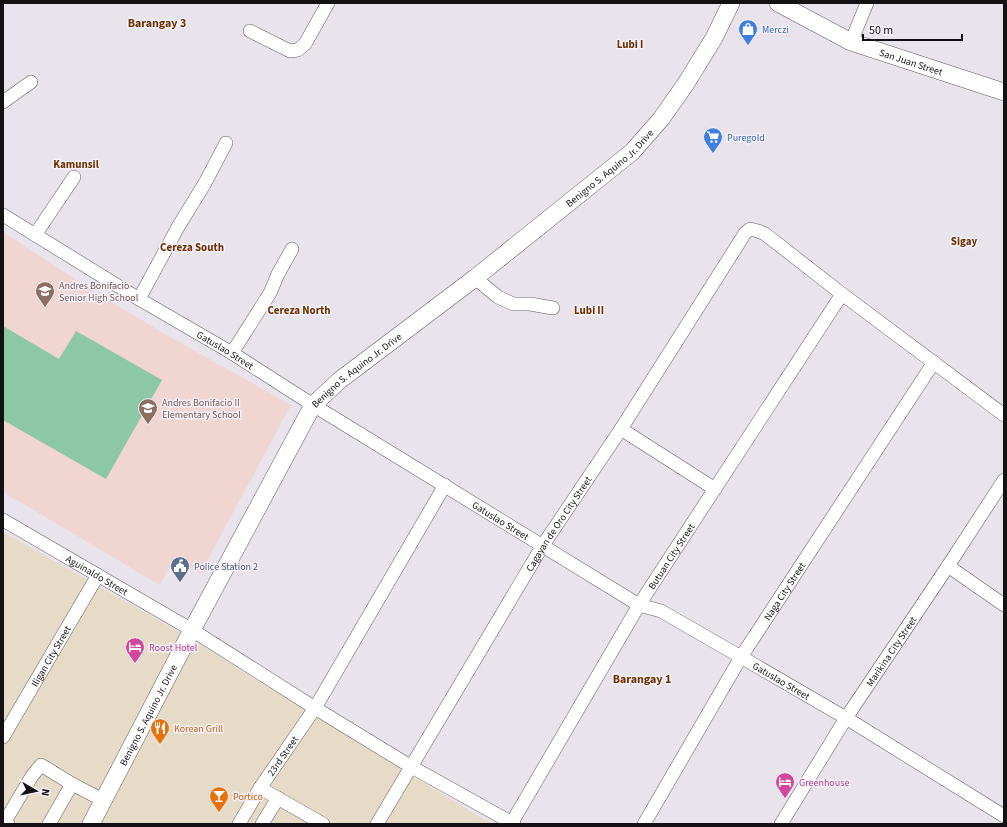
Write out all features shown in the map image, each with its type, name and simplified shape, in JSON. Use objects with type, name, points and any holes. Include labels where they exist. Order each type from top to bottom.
[{"type":"main road","name":"Benigno S. Aquino Jr. Drive","points":[[91,824],[312,404],[340,380],[475,278],[632,152],[661,119],[685,85],[714,38],[731,3]]},
{"type":"main road","name":"San Juan Street","points":[[778,3],[851,42],[1004,92]]},
{"type":"street","points":[[250,32],[290,51],[298,50],[305,44],[328,3]]},
{"type":"street","points":[[851,42],[866,3]]},
{"type":"street","points":[[3,102],[31,82]]},
{"type":"street","points":[[139,298],[178,227],[205,183],[226,143]]},
{"type":"street","points":[[35,235],[74,177]]},
{"type":"street","name":"Gatuslao Street","points":[[3,215],[232,353],[312,404],[639,605],[661,612],[741,657],[846,718],[1004,816]]},
{"type":"street","name":"Cagayan de Oro City Street","points":[[377,824],[410,766],[543,546],[621,429],[745,233],[750,229],[765,234],[842,294]]},
{"type":"street","points":[[232,353],[270,293],[278,274],[292,249]]},
{"type":"street","points":[[475,278],[498,297],[513,304],[530,304],[554,308]]},
{"type":"street","points":[[842,294],[1004,415]]},
{"type":"street","name":"Butuan City Street","points":[[513,824],[639,605],[842,294]]},
{"type":"street","name":"Naga City Street","points":[[644,824],[741,657],[934,362]]},
{"type":"street","points":[[621,429],[715,489]]},
{"type":"street","name":"Marikina City Street","points":[[781,824],[846,718],[1004,480]]},
{"type":"street","name":"23rd Street","points":[[240,824],[260,788],[315,708],[445,485]]},
{"type":"street","name":"Aguinaldo Street","points":[[3,520],[192,630],[410,766],[513,824]]},
{"type":"street","points":[[948,566],[1004,605]]},
{"type":"street","name":"Iligan City Street","points":[[3,737],[98,575]]},
{"type":"street","points":[[5,823],[32,776],[41,765],[72,784],[103,800]]},
{"type":"street","points":[[49,824],[72,784]]},
{"type":"street","points":[[260,788],[323,824]]},
{"type":"street","points":[[262,824],[278,798]]},
{"type":"shaded area","name":"Andres Bonifacio II Elementary School","points":[[3,232],[96,293],[184,345],[291,405],[200,574],[173,560],[160,585],[3,492]]},
{"type":"shaded area","points":[[3,532],[176,630],[491,824],[3,824]]},
{"type":"green space","points":[[3,326],[59,359],[76,331],[162,380],[106,479],[3,420]]},
{"type":"place","name":"Merczi","points":[[748,46]]},
{"type":"place","name":"Puregold","points":[[713,154]]},
{"type":"place","name":"Andres Bonifacio Senior High School","points":[[45,308]]},
{"type":"place","name":"Andres Bonifacio II Elementary School","points":[[148,425]]},
{"type":"place","name":"Police Station 2","points":[[180,583]]},
{"type":"place","name":"Roost Hotel","points":[[135,664]]},
{"type":"place","name":"Korean Grill","points":[[160,745]]},
{"type":"place","name":"Greenhouse","points":[[785,799]]},
{"type":"place","name":"Portico","points":[[219,813]]},
{"type":"district","name":"Barangay 3","points":[[157,23]]},
{"type":"district","name":"Lubi I","points":[[630,44]]},
{"type":"district","name":"Kamunsil","points":[[76,164]]},
{"type":"district","name":"Sigay","points":[[964,241]]},
{"type":"district","name":"Cereza South","points":[[192,247]]},
{"type":"district","name":"Cereza North","points":[[299,310]]},
{"type":"district","name":"Lubi II","points":[[589,310]]},
{"type":"district","name":"Barangay 1","points":[[642,679]]}]
